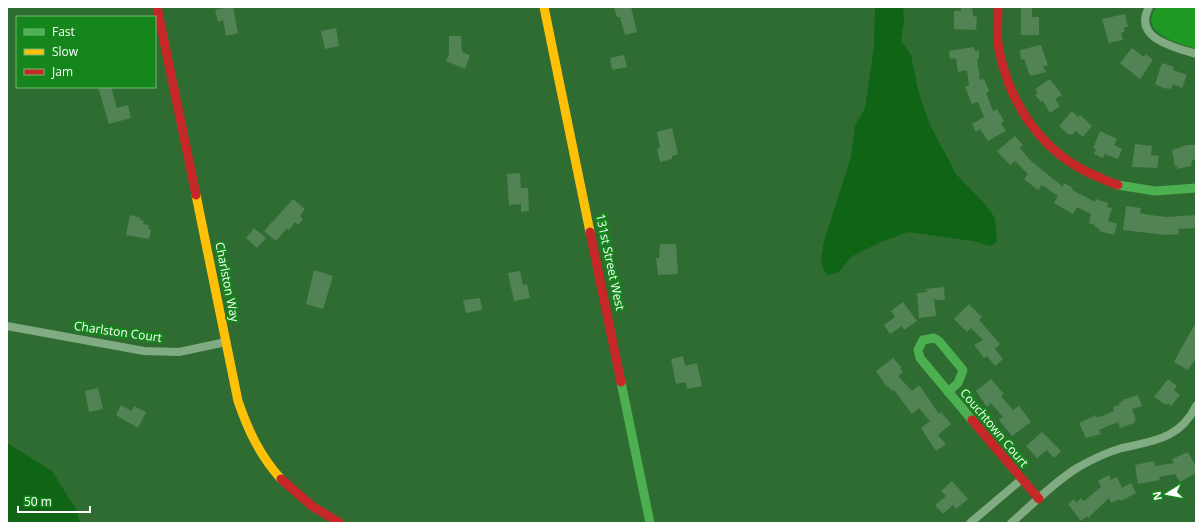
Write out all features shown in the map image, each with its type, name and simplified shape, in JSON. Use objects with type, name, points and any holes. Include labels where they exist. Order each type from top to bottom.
[{"type":"street","name":"Charlston Way","points":[[157,7],[226,342],[239,400],[250,432],[266,460],[290,489],[322,514],[340,523]]},
{"type":"street","name":"131st Street West","points":[[544,7],[650,523]]},
{"type":"street","points":[[998,7],[996,26],[998,49],[1007,83],[1026,120],[1049,147],[1088,174],[1120,186],[1165,191],[1196,188]]},
{"type":"street","points":[[1149,7],[1146,12],[1146,23],[1154,38],[1159,42],[1196,54]]},
{"type":"street","name":"Charlston Court","points":[[7,326],[144,351],[179,352],[226,342]]},
{"type":"street","name":"Couchtown Court","points":[[948,392],[958,383],[962,370],[939,341],[934,338],[924,340],[918,350],[920,358],[948,392],[1039,499]]},
{"type":"street","points":[[1011,523],[1056,483],[1092,460],[1121,449],[1151,442],[1168,436],[1182,426],[1196,406]]},
{"type":"street","name":"Couchtown Court","points":[[970,523],[1022,479]]},
{"type":"shaded area","points":[[875,7],[903,7],[904,23],[901,41],[911,55],[918,90],[929,123],[956,174],[985,204],[995,218],[997,242],[990,246],[973,241],[908,232],[879,243],[851,257],[839,272],[828,275],[824,271],[821,259],[824,241],[851,157],[855,126],[865,108],[874,46]]},
{"type":"shaded area","points":[[1157,7],[1196,7],[1196,49],[1162,36],[1156,30],[1152,24],[1152,16]]},
{"type":"shaded area","points":[[9,444],[52,471],[76,509],[80,523],[7,523],[7,445]]},
{"type":"building","points":[[233,7],[238,33],[226,36],[223,20],[218,22],[215,10]]},
{"type":"building","points":[[614,7],[631,7],[637,32],[625,35],[620,17],[617,17]]},
{"type":"building","points":[[961,7],[972,7],[973,16],[977,17],[976,30],[954,29],[954,11],[961,11]]},
{"type":"building","points":[[1021,8],[1032,8],[1032,17],[1039,17],[1039,35],[1021,35]]},
{"type":"building","points":[[1125,14],[1128,27],[1124,27],[1125,32],[1121,33],[1123,40],[1109,43],[1102,19]]},
{"type":"building","points":[[336,28],[339,46],[325,49],[321,31]]},
{"type":"building","points":[[449,36],[461,36],[462,52],[470,55],[465,69],[446,61],[449,54]]},
{"type":"building","points":[[1041,45],[1048,65],[1043,67],[1046,72],[1030,76],[1024,59],[1021,60],[1020,50]]},
{"type":"building","points":[[974,47],[975,51],[979,50],[979,59],[977,59],[980,80],[984,79],[989,91],[986,93],[993,111],[997,109],[1004,121],[1001,123],[1006,131],[988,141],[980,129],[976,132],[972,124],[984,117],[978,102],[972,104],[965,87],[969,85],[967,70],[958,72],[956,58],[950,59],[949,51]]},
{"type":"building","points":[[1132,48],[1144,57],[1146,54],[1153,60],[1140,79],[1120,63]]},
{"type":"building","points":[[624,55],[627,67],[612,70],[610,58]]},
{"type":"building","points":[[1162,63],[1174,67],[1173,70],[1187,75],[1182,88],[1173,84],[1171,89],[1166,89],[1155,84]]},
{"type":"building","points":[[1050,79],[1062,95],[1055,99],[1060,106],[1050,113],[1043,101],[1041,102],[1035,95],[1038,93],[1035,89]]},
{"type":"building","points":[[98,88],[111,88],[117,108],[128,105],[131,118],[109,124]]},
{"type":"building","points":[[1072,111],[1078,117],[1080,115],[1092,126],[1083,137],[1076,131],[1072,135],[1069,135],[1059,126]]},
{"type":"building","points":[[672,128],[678,154],[672,156],[672,159],[660,162],[657,149],[660,148],[657,132]]},
{"type":"building","points":[[1100,131],[1117,139],[1114,145],[1122,149],[1118,159],[1105,154],[1103,158],[1094,154],[1096,149],[1093,148]]},
{"type":"building","points":[[1015,136],[1023,145],[1020,148],[1030,160],[1063,187],[1064,183],[1073,188],[1072,190],[1095,202],[1096,199],[1108,203],[1107,207],[1112,208],[1108,221],[1117,224],[1114,235],[1099,231],[1100,229],[1095,227],[1095,225],[1089,223],[1091,214],[1077,207],[1073,214],[1054,203],[1058,196],[1042,185],[1038,190],[1024,179],[1028,174],[1015,161],[1010,165],[997,151]]},
{"type":"building","points":[[1135,144],[1152,146],[1151,155],[1159,156],[1157,168],[1132,167]]},
{"type":"building","points":[[1187,145],[1196,145],[1196,159],[1192,160],[1191,166],[1177,169],[1172,150]]},
{"type":"building","points":[[520,173],[521,188],[528,188],[529,211],[521,212],[521,204],[509,205],[507,174]]},
{"type":"building","points":[[293,199],[305,209],[300,216],[303,219],[298,225],[295,222],[289,230],[287,228],[276,241],[264,231]]},
{"type":"building","points":[[1126,206],[1141,208],[1140,213],[1149,215],[1167,217],[1196,215],[1196,228],[1178,229],[1179,234],[1165,235],[1123,230]]},
{"type":"building","points":[[130,215],[141,218],[140,220],[144,221],[143,224],[149,225],[148,229],[151,230],[149,239],[126,235]]},
{"type":"building","points":[[254,228],[266,238],[257,248],[246,238]]},
{"type":"building","points":[[660,244],[676,244],[678,274],[658,275],[656,258],[659,258]]},
{"type":"building","points":[[314,270],[333,276],[323,309],[306,304]]},
{"type":"building","points":[[520,271],[523,285],[527,284],[530,298],[514,301],[508,273]]},
{"type":"building","points":[[944,287],[945,300],[936,300],[934,298],[936,316],[919,318],[917,293],[928,292],[925,289]]},
{"type":"building","points":[[480,298],[482,310],[466,313],[463,300]]},
{"type":"building","points":[[903,302],[917,321],[904,330],[902,326],[890,334],[884,325],[895,317],[891,311]]},
{"type":"building","points":[[969,304],[982,317],[979,320],[1000,344],[995,349],[1003,359],[995,366],[987,356],[984,358],[974,345],[983,340],[971,328],[967,332],[954,319]]},
{"type":"building","points":[[1196,322],[1196,358],[1188,370],[1174,362]]},
{"type":"building","points":[[683,356],[685,366],[697,363],[702,386],[687,389],[686,382],[676,384],[671,359]]},
{"type":"building","points":[[893,358],[902,368],[900,369],[903,372],[898,376],[912,391],[919,385],[939,414],[941,412],[951,424],[938,435],[946,444],[936,451],[921,428],[930,421],[919,408],[912,414],[894,390],[892,391],[888,386],[887,387],[876,371]]},
{"type":"building","points":[[991,379],[1004,394],[1001,396],[1013,410],[1019,406],[1031,422],[1012,436],[999,420],[1003,417],[991,403],[987,407],[976,391]]},
{"type":"building","points":[[1168,379],[1177,386],[1174,390],[1180,395],[1171,406],[1168,403],[1166,405],[1154,397]]},
{"type":"building","points":[[98,388],[103,409],[89,412],[85,391]]},
{"type":"building","points":[[1138,395],[1142,406],[1132,409],[1136,420],[1134,423],[1120,428],[1118,422],[1099,430],[1101,434],[1086,438],[1079,423],[1096,415],[1097,418],[1114,411],[1113,407],[1119,405],[1119,403],[1124,401],[1123,400]]},
{"type":"building","points":[[121,405],[131,411],[134,406],[146,412],[138,428],[116,415]]},
{"type":"building","points":[[1042,432],[1061,451],[1054,458],[1047,450],[1037,458],[1026,446]]},
{"type":"building","points":[[1188,452],[1196,467],[1196,473],[1180,482],[1175,474],[1159,477],[1160,480],[1138,484],[1135,465],[1154,461],[1155,466],[1174,463],[1172,459]]},
{"type":"building","points":[[1109,475],[1111,480],[1117,477],[1122,488],[1131,483],[1136,493],[1121,501],[1120,499],[1111,503],[1109,498],[1088,518],[1087,516],[1081,521],[1068,504],[1074,499],[1076,503],[1081,498],[1084,501],[1101,487],[1098,481]]},
{"type":"building","points":[[952,481],[968,499],[956,509],[953,505],[943,514],[935,505],[946,496],[941,491]]},
{"type":"traffic: fast","points":[[1118,185],[1155,191],[1196,188]]},
{"type":"traffic: fast","points":[[948,392],[958,383],[963,370],[939,341],[934,338],[923,340],[918,350],[920,358],[972,420]]},
{"type":"traffic: fast","points":[[621,382],[650,523]]},
{"type":"traffic: slow","points":[[544,7],[590,232]]},
{"type":"traffic: slow","points":[[196,195],[238,401],[255,442],[281,479]]},
{"type":"traffic: jam","points":[[157,7],[196,195]]},
{"type":"traffic: jam","points":[[998,7],[998,45],[1004,70],[1011,90],[1032,125],[1045,141],[1060,155],[1077,167],[1118,185]]},
{"type":"traffic: jam","points":[[590,232],[621,382]]},
{"type":"traffic: jam","points":[[972,420],[1039,499]]},
{"type":"traffic: jam","points":[[281,479],[312,506],[340,523]]}]
